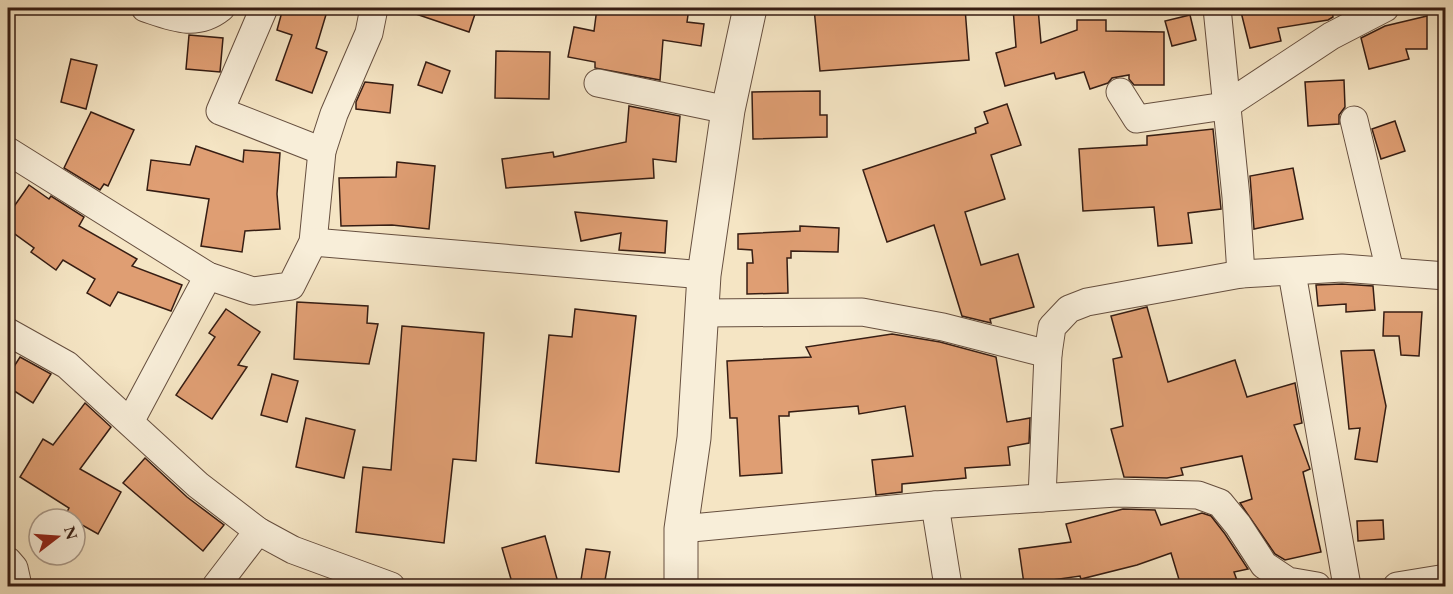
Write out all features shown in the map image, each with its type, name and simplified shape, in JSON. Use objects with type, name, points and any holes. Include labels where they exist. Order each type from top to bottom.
[{"type":"street","points":[[145,8],[171,17],[195,20],[211,16],[221,8]]},
{"type":"street","points":[[264,8],[220,111],[322,151]]},
{"type":"street","points":[[8,151],[208,276],[253,291],[291,286],[313,242],[322,151],[334,114],[369,33],[374,8]]},
{"type":"street","points":[[681,586],[681,529],[694,438],[704,275],[728,110],[750,8]]},
{"type":"street","points":[[1217,8],[1225,106],[1236,197],[1241,274]]},
{"type":"street","points":[[1120,92],[1137,119],[1225,106],[1331,36],[1385,8]]},
{"type":"street","points":[[598,83],[728,110]]},
{"type":"street","points":[[1354,120],[1390,271]]},
{"type":"street","points":[[313,242],[704,275]]},
{"type":"street","points":[[1042,498],[1048,354],[1052,327],[1070,309],[1087,302],[1241,274],[1292,273],[1342,268],[1446,276]]},
{"type":"street","points":[[1292,273],[1347,586]]},
{"type":"street","points":[[130,422],[208,276]]},
{"type":"street","points":[[702,313],[862,312],[943,327],[1048,354]]},
{"type":"street","points":[[9,335],[67,365],[198,485],[258,531],[293,550],[391,586]]},
{"type":"street","points":[[681,529],[935,505],[1116,493],[1198,495],[1220,502],[1238,525],[1259,576],[1317,586]]},
{"type":"street","points":[[935,505],[948,586]]},
{"type":"street","points":[[216,586],[258,531]]},
{"type":"street","points":[[8,561],[14,568],[18,586]]},
{"type":"street","points":[[1397,586],[1446,578]]},
{"type":"building","points":[[283,8],[328,8],[316,48],[327,52],[312,93],[276,80],[292,35],[277,30]]},
{"type":"building","points":[[408,8],[477,8],[469,32],[407,11]]},
{"type":"building","points":[[597,8],[689,8],[687,22],[704,24],[701,46],[663,40],[660,80],[595,68],[595,62],[568,57],[574,27],[594,31]]},
{"type":"building","points":[[814,8],[965,8],[969,60],[820,71]]},
{"type":"building","points":[[1013,8],[1038,8],[1041,43],[1077,30],[1077,20],[1106,20],[1106,31],[1164,32],[1164,85],[1134,85],[1129,75],[1112,78],[1108,83],[1090,89],[1084,72],[1056,79],[1054,73],[1005,86],[996,53],[1016,47]]},
{"type":"building","points":[[1240,8],[1332,8],[1333,17],[1328,20],[1278,28],[1281,41],[1250,48]]},
{"type":"building","points":[[1190,15],[1196,40],[1172,46],[1165,21]]},
{"type":"building","points":[[1427,16],[1427,49],[1406,49],[1409,59],[1369,69],[1361,38],[1385,26]]},
{"type":"building","points":[[189,35],[223,38],[220,72],[186,69]]},
{"type":"building","points":[[496,51],[550,52],[549,99],[495,98]]},
{"type":"building","points":[[71,59],[97,65],[86,109],[61,102]]},
{"type":"building","points":[[426,62],[450,71],[442,93],[418,85]]},
{"type":"building","points":[[1344,80],[1345,107],[1339,115],[1339,124],[1308,126],[1305,82]]},
{"type":"building","points":[[365,82],[393,85],[390,113],[356,109],[356,102]]},
{"type":"building","points":[[820,91],[820,115],[827,115],[827,137],[753,139],[752,92]]},
{"type":"building","points":[[1007,104],[1021,145],[991,155],[1005,199],[965,212],[981,265],[1018,254],[1034,307],[990,319],[991,323],[962,316],[934,225],[887,242],[863,170],[976,133],[975,128],[988,123],[984,112]]},
{"type":"building","points":[[629,106],[680,116],[676,162],[653,159],[654,178],[506,188],[502,159],[553,152],[554,157],[626,142]]},
{"type":"building","points":[[91,112],[134,130],[108,186],[104,184],[100,190],[64,168]]},
{"type":"building","points":[[1395,121],[1405,151],[1381,159],[1372,129]]},
{"type":"building","points":[[1213,129],[1221,209],[1188,213],[1192,243],[1158,246],[1154,207],[1083,211],[1079,149],[1147,145],[1147,136]]},
{"type":"building","points":[[196,146],[243,162],[244,150],[280,153],[277,194],[280,229],[245,231],[242,252],[201,246],[209,199],[147,190],[151,160],[190,165]]},
{"type":"building","points":[[397,162],[435,166],[429,229],[392,225],[341,226],[339,178],[396,177]]},
{"type":"building","points":[[1293,168],[1303,219],[1254,229],[1250,176]]},
{"type":"building","points":[[29,185],[49,199],[51,196],[84,217],[79,226],[137,259],[132,266],[182,285],[171,311],[118,292],[110,306],[87,293],[95,279],[63,260],[56,270],[31,252],[34,248],[8,229],[8,215]]},
{"type":"building","points":[[575,212],[667,221],[665,253],[619,250],[621,233],[581,241]]},
{"type":"building","points":[[800,226],[839,228],[838,252],[791,251],[791,258],[787,258],[788,293],[747,294],[747,263],[753,263],[752,250],[738,249],[738,234],[800,231]]},
{"type":"building","points":[[1316,285],[1373,286],[1375,310],[1346,312],[1346,304],[1318,306]]},
{"type":"building","points":[[297,302],[368,306],[367,323],[378,324],[369,364],[294,359]]},
{"type":"building","points":[[1147,307],[1168,382],[1235,360],[1247,397],[1295,383],[1302,423],[1294,425],[1310,469],[1303,472],[1321,552],[1285,560],[1275,554],[1240,503],[1252,499],[1242,456],[1181,468],[1183,475],[1167,478],[1124,477],[1111,429],[1123,426],[1113,359],[1122,357],[1111,316]]},
{"type":"building","points":[[226,309],[260,332],[238,365],[247,367],[212,419],[176,395],[215,337],[209,333]]},
{"type":"building","points":[[575,309],[636,316],[619,472],[536,463],[549,335],[572,337]]},
{"type":"building","points":[[1384,312],[1422,312],[1419,356],[1401,355],[1399,336],[1383,336]]},
{"type":"building","points":[[402,326],[484,333],[476,461],[453,459],[444,543],[356,532],[363,467],[391,470]]},
{"type":"building","points":[[892,334],[940,342],[996,357],[1007,422],[1030,418],[1029,443],[1008,447],[1010,465],[965,468],[966,478],[902,484],[902,492],[876,495],[872,460],[913,456],[905,406],[859,414],[858,406],[789,412],[789,416],[779,416],[782,473],[740,476],[737,418],[730,418],[727,361],[811,357],[806,347]]},
{"type":"building","points":[[1374,350],[1386,406],[1377,462],[1355,459],[1360,428],[1349,429],[1341,351]]},
{"type":"building","points":[[20,357],[51,374],[33,403],[8,387],[8,376]]},
{"type":"building","points":[[272,374],[298,381],[287,422],[261,415]]},
{"type":"building","points":[[85,403],[111,427],[80,469],[121,492],[98,534],[87,528],[87,507],[67,507],[20,477],[43,439],[53,445]]},
{"type":"building","points":[[306,418],[355,430],[344,478],[296,467]]},
{"type":"building","points":[[145,458],[187,497],[224,525],[203,551],[123,483]]},
{"type":"building","points":[[1123,509],[1155,510],[1161,525],[1202,513],[1211,516],[1248,569],[1234,572],[1239,586],[1181,586],[1171,553],[1137,565],[1081,579],[1080,576],[1024,584],[1019,549],[1071,542],[1066,524]]},
{"type":"building","points":[[1383,520],[1384,539],[1358,541],[1357,521]]},
{"type":"building","points":[[545,536],[559,586],[513,586],[502,548]]},
{"type":"building","points":[[586,549],[610,552],[604,586],[580,586]]}]
